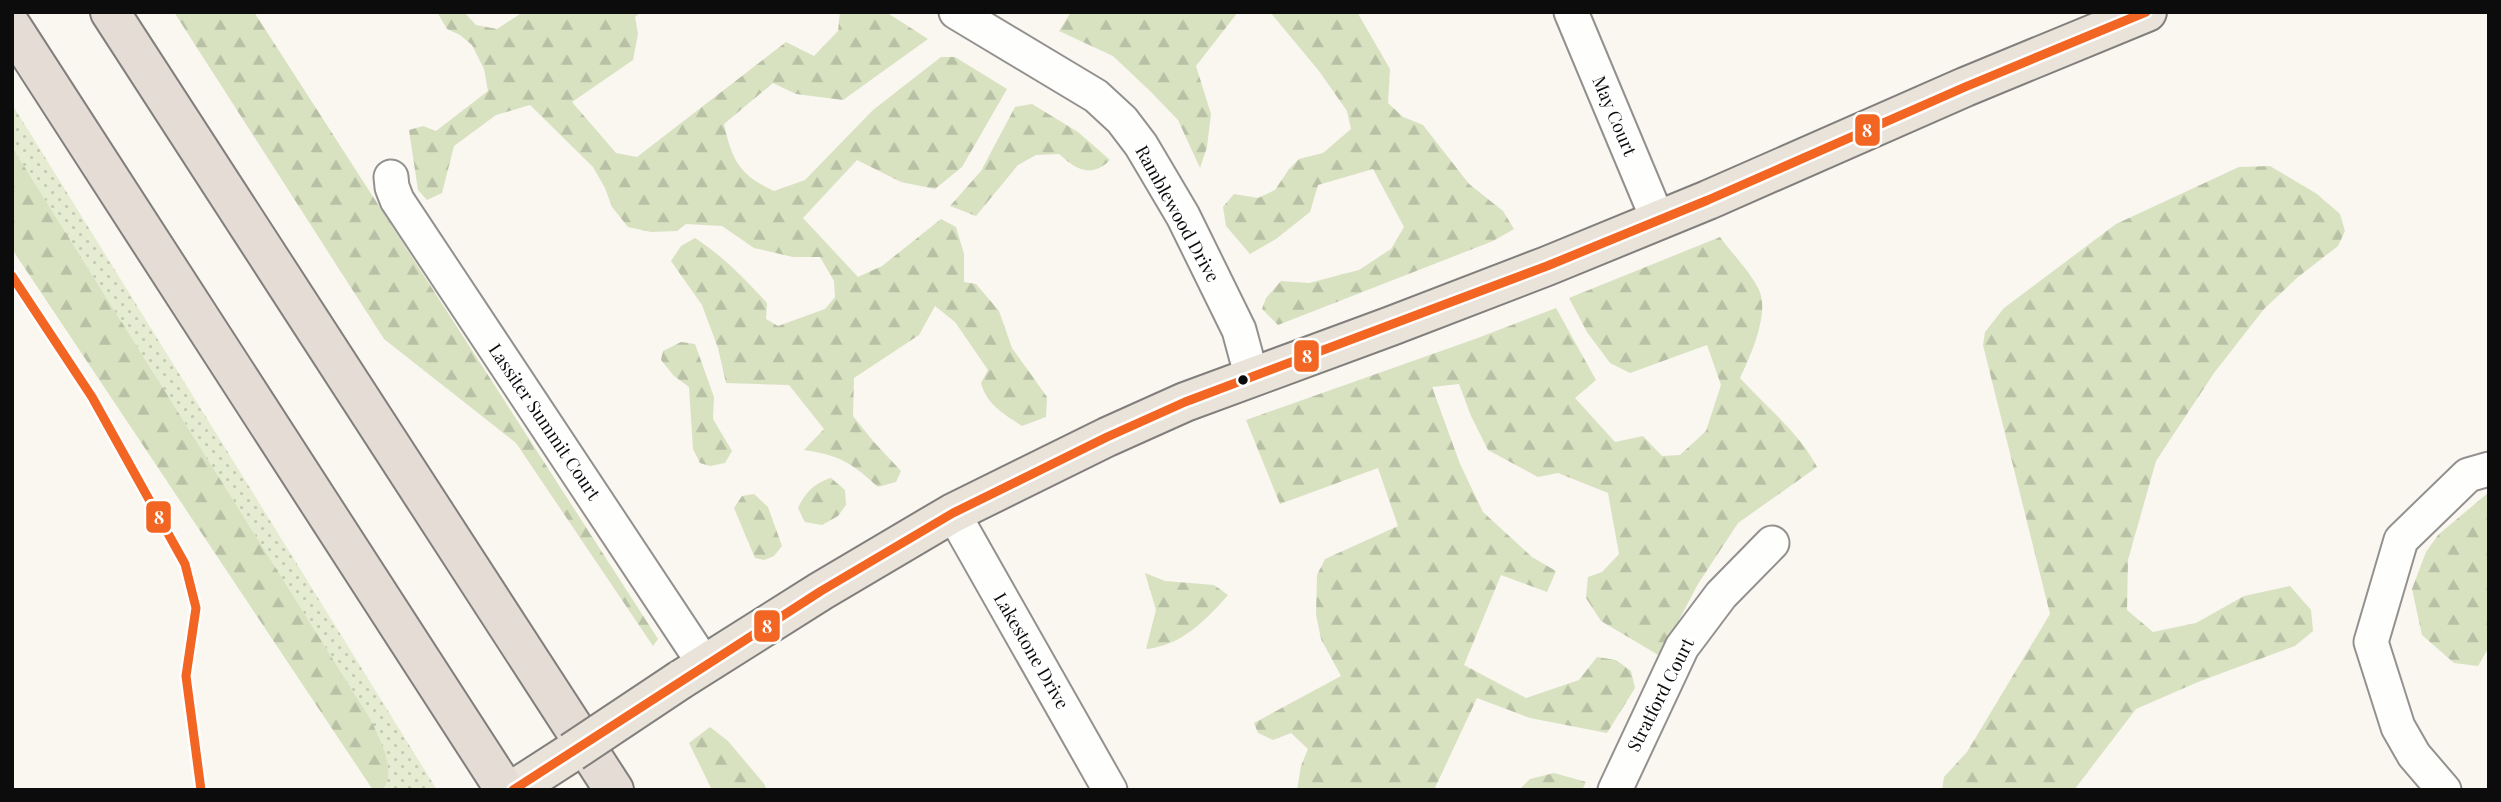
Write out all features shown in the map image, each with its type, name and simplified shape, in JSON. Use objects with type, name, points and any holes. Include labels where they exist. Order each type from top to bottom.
[{"type":"highway","points":[[110,12],[614,790]]},
{"type":"highway","points":[[12,27],[505,790]]},
{"type":"main road","points":[[513,790],[821,591],[953,513],[1118,432],[1185,402],[1432,311],[1658,220],[2147,12]]},
{"type":"street","name":"Ramblewood Drive","points":[[956,12],[1096,96],[1122,120],[1141,145],[1183,216],[1239,330],[1252,379]]},
{"type":"street","name":"May Court","points":[[1570,12],[1658,220]]},
{"type":"street","name":"Lassiter Summit Court","points":[[391,177],[397,200],[692,673]]},
{"type":"street","points":[[2444,790],[2414,755],[2398,727],[2371,642],[2402,540],[2468,475],[2489,469]]},
{"type":"street","name":"Lakestone Drive","points":[[953,513],[1110,790]]},
{"type":"street","name":"Stratford Court","points":[[1615,790],[1682,647],[1721,595],[1772,543]]},
{"type":"green space","points":[[174,12],[254,12],[658,639],[653,646],[516,443],[384,339]]},
{"type":"green space","points":[[437,12],[464,12],[476,25],[497,29],[520,14],[530,12],[641,12],[635,17],[638,34],[633,60],[572,102],[616,153],[637,157],[786,42],[814,56],[838,31],[840,12],[886,12],[928,39],[843,100],[796,94],[773,83],[724,124],[730,147],[739,165],[753,179],[774,191],[805,180],[873,110],[941,57],[955,57],[1007,89],[962,167],[935,189],[901,182],[857,160],[803,218],[858,277],[882,266],[941,219],[956,227],[964,254],[964,282],[976,284],[999,311],[1012,348],[1047,397],[1046,417],[1022,426],[997,408],[987,397],[981,383],[988,370],[955,322],[935,306],[919,335],[854,378],[853,416],[901,471],[896,482],[878,487],[844,461],[804,450],[824,429],[789,385],[726,383],[718,348],[702,305],[671,261],[681,246],[695,238],[724,260],[759,294],[767,303],[766,319],[778,326],[825,309],[835,297],[834,281],[820,257],[793,257],[754,248],[722,226],[686,224],[677,231],[651,232],[628,227],[612,207],[593,167],[530,105],[496,115],[454,146],[442,193],[427,200],[418,190],[409,130],[423,126],[436,131],[488,91],[484,69],[472,45],[447,29]]},
{"type":"green space","points":[[1071,12],[1238,12],[1196,66],[1211,114],[1207,147],[1200,168],[1178,120],[1150,91],[1113,56],[1059,31]]},
{"type":"green space","points":[[1270,12],[1357,12],[1390,69],[1388,103],[1403,117],[1423,125],[1469,184],[1503,211],[1514,229],[1493,241],[1278,325],[1262,309],[1266,298],[1281,281],[1309,283],[1359,270],[1391,249],[1404,227],[1373,169],[1318,185],[1310,212],[1276,239],[1250,254],[1226,226],[1223,207],[1234,194],[1258,198],[1275,190],[1299,159],[1323,153],[1351,129],[1347,111],[1319,71]]},
{"type":"green space","points":[[12,104],[437,790],[383,790],[385,788],[371,720],[12,147]]},
{"type":"green space","points":[[1032,104],[1078,132],[1110,160],[1096,169],[1084,170],[1059,154],[1036,155],[1018,165],[976,216],[950,206],[981,171],[1015,107]]},
{"type":"green space","points":[[12,147],[371,720],[388,764],[387,782],[383,790],[373,790],[12,249]]},
{"type":"green space","points":[[2270,166],[2317,194],[2340,214],[2345,231],[2338,246],[2298,277],[2264,309],[2214,373],[2156,461],[2128,560],[2127,610],[2153,632],[2196,623],[2244,596],[2290,586],[2311,610],[2313,631],[2295,646],[2198,682],[2136,709],[2074,790],[1942,790],[1944,777],[1967,752],[2050,614],[1983,345],[1985,332],[2004,308],[2116,224],[2239,167]]},
{"type":"green space","points":[[1720,237],[1751,276],[1762,300],[1757,335],[1740,378],[1801,442],[1817,467],[1738,523],[1698,584],[1660,656],[1601,621],[1586,598],[1588,577],[1602,572],[1619,554],[1608,493],[1558,473],[1538,477],[1488,450],[1459,384],[1432,387],[1460,464],[1483,512],[1532,557],[1556,571],[1547,592],[1501,575],[1464,665],[1526,698],[1579,680],[1597,657],[1616,660],[1631,671],[1635,688],[1607,733],[1530,718],[1477,698],[1434,790],[1297,790],[1301,766],[1308,749],[1291,733],[1273,740],[1258,733],[1254,723],[1341,676],[1321,639],[1316,614],[1317,575],[1325,559],[1398,526],[1378,468],[1280,504],[1246,420],[1556,308],[1596,380],[1575,398],[1615,442],[1643,436],[1662,456],[1680,455],[1706,431],[1721,385],[1707,345],[1630,373],[1610,363],[1587,332],[1569,298]]},
{"type":"green space","points":[[681,342],[695,344],[714,397],[713,419],[732,451],[725,463],[710,466],[700,463],[693,449],[689,387],[674,376],[661,360],[663,351]]},
{"type":"green space","points":[[831,478],[845,490],[846,505],[838,516],[822,525],[805,522],[798,508],[807,493]]},
{"type":"green space","points":[[2489,492],[2489,647],[2478,666],[2454,663],[2422,635],[2412,589],[2426,552],[2438,535]]},
{"type":"green space","points":[[754,494],[768,507],[782,546],[774,556],[764,560],[755,558],[734,508],[742,496]]},
{"type":"green space","points":[[1145,573],[1165,581],[1214,585],[1228,595],[1211,614],[1182,637],[1159,647],[1146,649],[1156,610]]},
{"type":"green space","points":[[710,727],[728,741],[765,785],[766,790],[712,790],[689,743]]},
{"type":"green space","points":[[1554,773],[1586,782],[1582,790],[1519,790],[1530,779]]},
{"type":"transit line","name":"8","points":[[513,790],[821,591],[953,513],[1107,437],[1185,402],[1547,266],[2146,12]]},
{"type":"transit line","name":"8","points":[[12,276],[92,397],[185,564],[196,608],[186,676],[201,790]]}]
